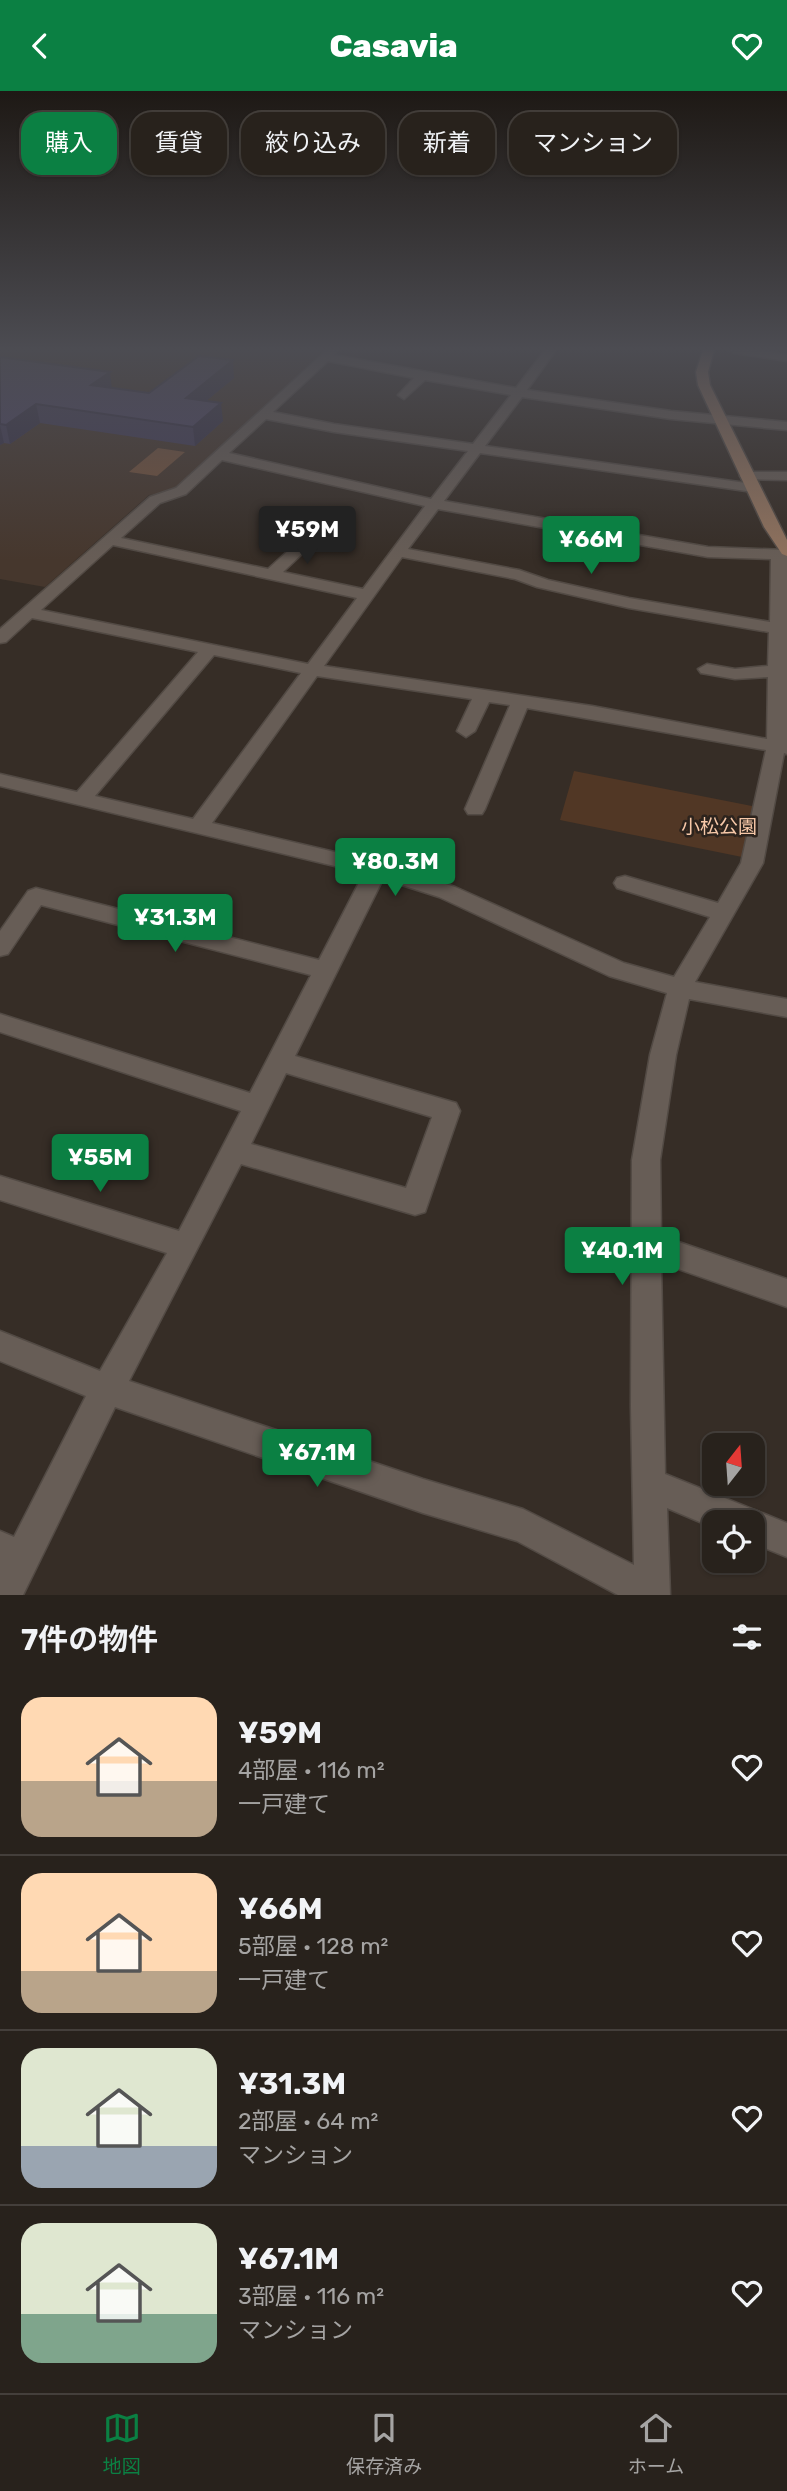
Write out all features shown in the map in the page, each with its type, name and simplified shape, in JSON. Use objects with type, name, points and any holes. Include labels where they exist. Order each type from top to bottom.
[{"type":"street","points":[[0,638],[155,499],[181,491],[255,420]]},
{"type":"street","points":[[294,420],[476,449],[750,482],[787,476]]},
{"type":"street","points":[[199,826],[398,552],[498,420]]},
{"type":"street","points":[[716,420],[787,426]]},
{"type":"street","points":[[0,1346],[107,1389],[423,1496],[523,1526],[652,1595],[647,1407],[646,1160],[663,1055],[680,988],[752,863],[782,747],[779,629],[784,554],[779,527],[750,482],[722,421]]},
{"type":"street","points":[[218,455],[436,503],[708,552],[784,554]]},
{"type":"street","points":[[271,575],[318,531]]},
{"type":"street","points":[[111,540],[367,595]]},
{"type":"street","points":[[398,552],[519,575],[543,584],[629,603],[779,629]]},
{"type":"street","points":[[0,615],[27,616],[313,670],[521,701],[782,747]]},
{"type":"street","points":[[82,799],[210,649]]},
{"type":"street","points":[[707,669],[735,674],[779,671]]},
{"type":"street","points":[[466,731],[483,695]]},
{"type":"street","points":[[475,809],[521,701]]},
{"type":"street","points":[[0,780],[377,869],[447,892],[617,970],[680,988],[787,1008]]},
{"type":"street","points":[[5,1595],[11,1553],[79,1441],[186,1246],[377,869]]},
{"type":"street","points":[[625,883],[724,913]]},
{"type":"street","points":[[0,948],[36,896],[325,970]]},
{"type":"street","points":[[0,1023],[256,1105]]},
{"type":"street","points":[[233,1150],[415,1203],[447,1111],[279,1061]]},
{"type":"street","points":[[0,1188],[186,1246]]},
{"type":"street","points":[[648,1245],[787,1293]]},
{"type":"street","points":[[650,1484],[713,1510]]},
{"type":"street","points":[[765,1531],[787,1540]]},
{"type":"shaded area","points":[[0,420],[252,420],[175,492],[149,495],[45,587],[0,579]]},
{"type":"shaded area","points":[[158,448],[185,452],[157,476],[129,472]]},
{"type":"green space","name":"小松公園","points":[[574,771],[757,807],[747,858],[560,820]]},
{"type":"building","points":[[0,420],[13,420],[6,425],[0,424]]},
{"type":"building","points":[[146,420],[201,420],[193,427]]}]
